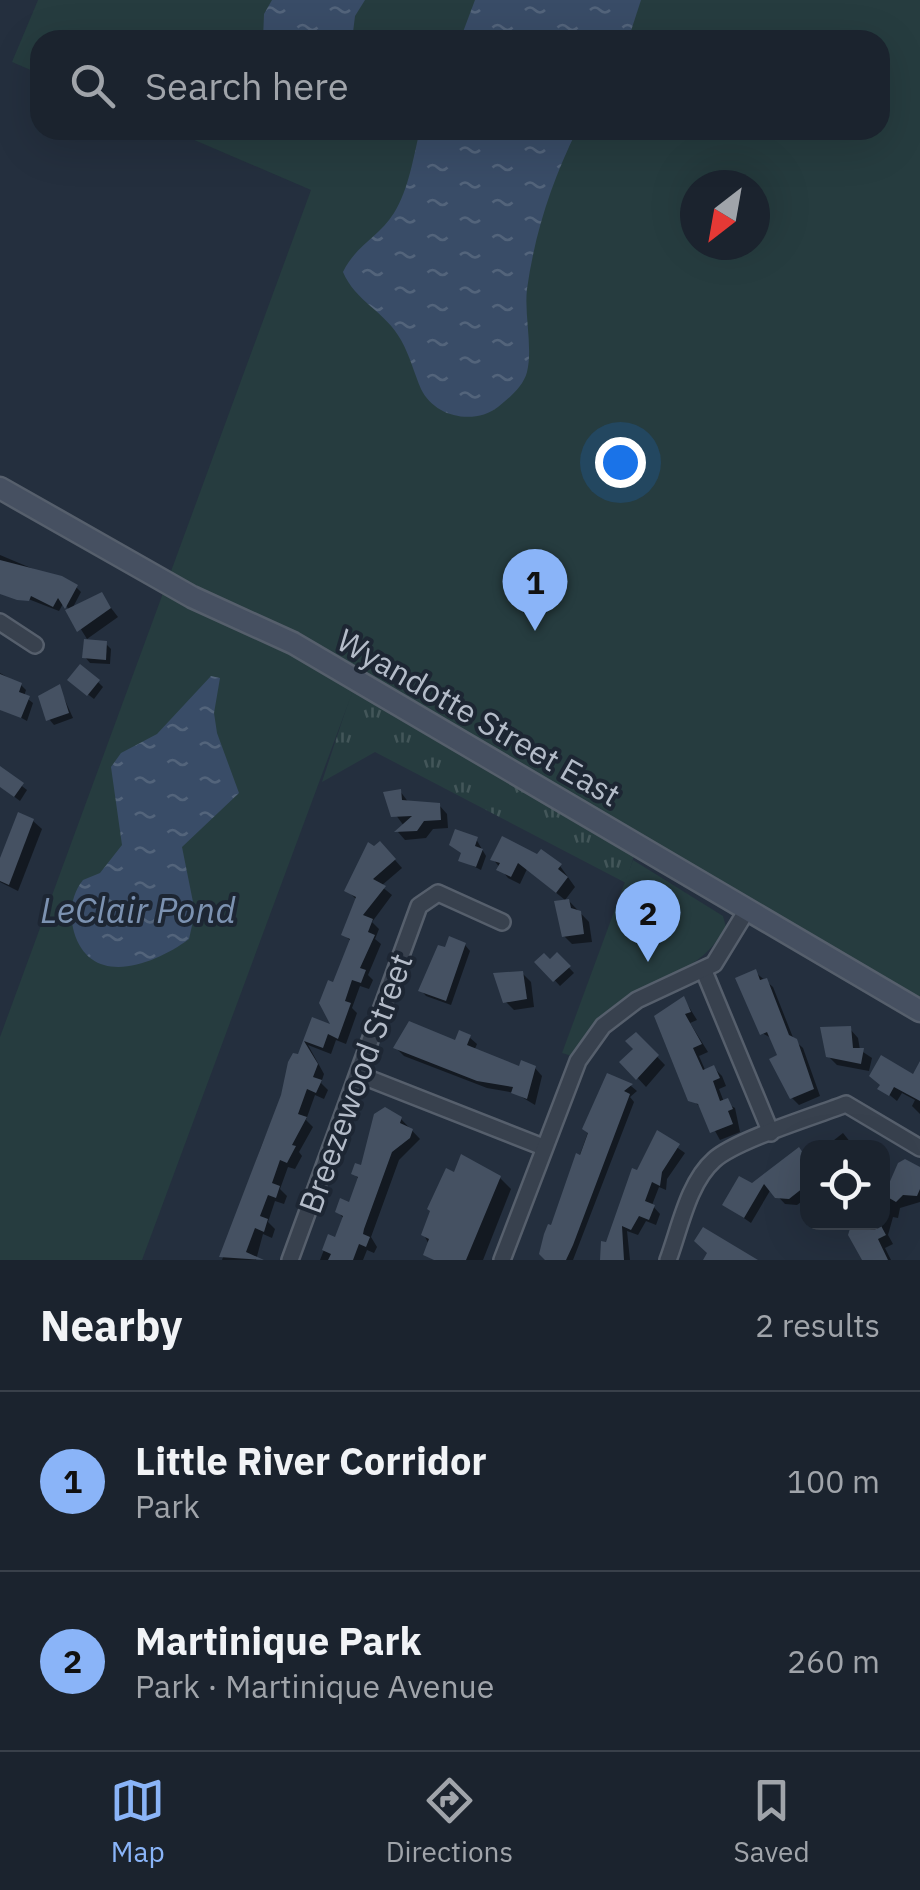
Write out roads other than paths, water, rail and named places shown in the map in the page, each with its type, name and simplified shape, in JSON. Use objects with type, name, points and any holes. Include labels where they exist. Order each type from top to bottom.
[{"type":"street","name":"Wyandotte Street East","points":[[0,488],[192,597],[294,643],[920,1011]]},
{"type":"street","points":[[0,622],[35,644]]},
{"type":"street","name":"Breezewood Street","points":[[290,1260],[419,906],[438,893],[502,922]]},
{"type":"street","points":[[502,1260],[578,1061],[603,1026],[636,1000],[714,964],[747,910]]},
{"type":"street","points":[[704,971],[771,1133]]},
{"type":"street","points":[[360,1074],[543,1147]]},
{"type":"street","points":[[668,1260],[695,1186],[715,1158],[771,1133],[846,1104],[920,1148]]},
{"type":"water","points":[[272,0],[365,0],[355,16],[353,30],[263,30],[264,14]]},
{"type":"water","points":[[475,0],[641,0],[631,30],[464,30]]},
{"type":"water","points":[[418,140],[573,140],[552,188],[535,247],[527,289],[527,372],[507,400],[489,413],[456,416],[427,399],[395,330],[355,291],[343,272],[354,255],[388,222],[410,173]]},
{"type":"water","name":"LeClair Pond","points":[[211,676],[220,678],[214,713],[217,733],[239,793],[182,847],[195,912],[189,939],[159,957],[125,967],[94,961],[82,950],[71,912],[83,880],[100,873],[122,845],[111,767],[121,753],[157,734]]},
{"type":"place","name":"Little River Corridor","points":[[535,631]]},
{"type":"place","name":"Martinique Park","points":[[648,962]]}]
